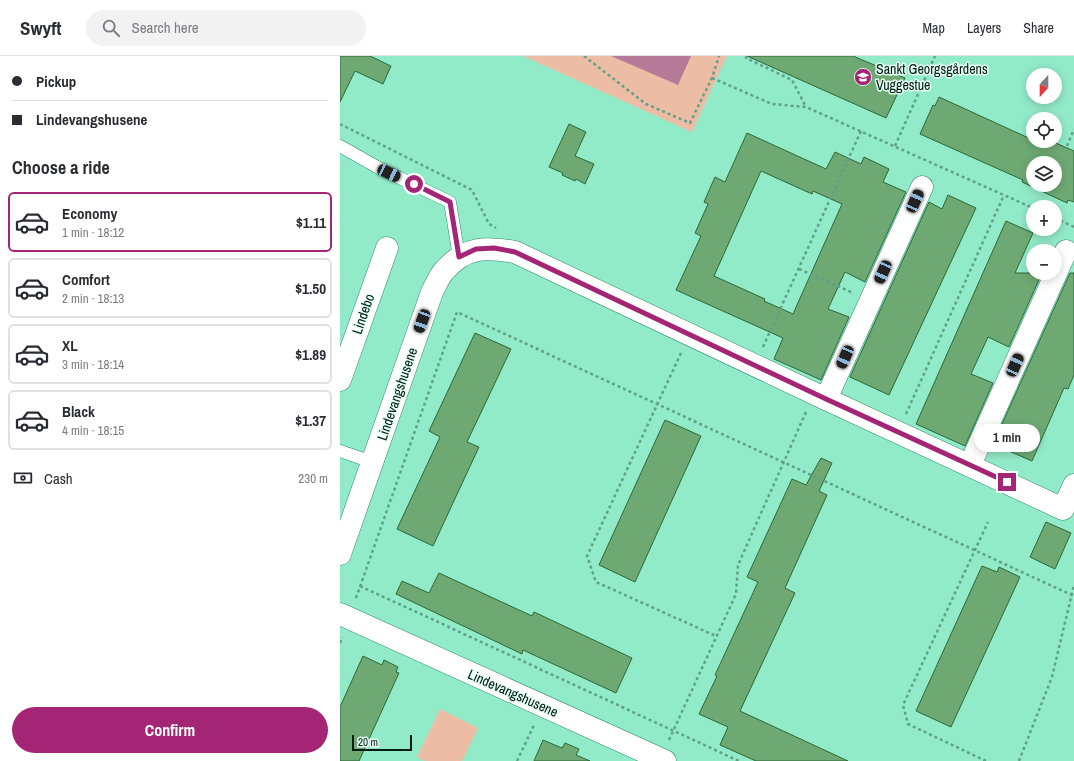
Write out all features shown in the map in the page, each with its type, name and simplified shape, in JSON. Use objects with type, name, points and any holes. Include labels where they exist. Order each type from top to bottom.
[{"type":"street","points":[[820,396],[870,301],[922,187]]},
{"type":"street","name":"Lindebo","points":[[340,380],[387,248]]},
{"type":"street","name":"Lindevangshusene","points":[[340,554],[432,292],[444,271],[459,257],[476,249],[494,248],[515,252],[1063,509],[1074,485]]},
{"type":"street","points":[[970,465],[1066,251]]},
{"type":"street","name":"Lindevangshusene","points":[[344,616],[662,760]]},
{"type":"lane","points":[[340,146],[377,167],[450,202],[459,257]]},
{"type":"lane","points":[[340,450],[372,462]]},
{"type":"path","points":[[584,56],[646,104],[690,123],[712,78],[719,56]]},
{"type":"path","points":[[747,56],[746,58],[792,80],[806,107]]},
{"type":"path","points":[[896,146],[935,56]]},
{"type":"path","points":[[712,78],[772,104],[806,107],[1026,205]]},
{"type":"path","points":[[340,124],[472,190],[489,224],[503,231]]},
{"type":"path","points":[[1067,146],[1074,129]]},
{"type":"path","points":[[755,365],[861,131]]},
{"type":"path","points":[[898,432],[1004,195]]},
{"type":"path","points":[[1062,221],[1074,227]]},
{"type":"path","points":[[799,269],[870,301]]},
{"type":"path","points":[[340,643],[344,616],[360,586],[457,312],[1073,596]]},
{"type":"path","points":[[690,334],[587,556],[596,582],[716,636]]},
{"type":"path","points":[[662,760],[673,730],[736,594],[738,566],[784,462],[820,396]]},
{"type":"path","points":[[986,761],[908,724],[903,705],[988,522]]},
{"type":"path","points":[[1019,761],[1052,677],[1073,596],[1074,585]]},
{"type":"path","points":[[360,586],[739,761]]},
{"type":"path","points":[[517,761],[543,706]]},
{"type":"shaded area","points":[[523,56],[727,56],[692,132]]},
{"type":"shaded area","points":[[611,56],[691,56],[678,85]]},
{"type":"shaded area","points":[[440,709],[478,728],[462,761],[425,761],[417,757]]},
{"type":"building","points":[[340,56],[370,56],[391,66],[383,84],[355,71],[340,102]]},
{"type":"building","points":[[747,56],[853,56],[905,78],[886,118]]},
{"type":"building","points":[[939,97],[1026,137],[1026,148],[1062,148],[1062,146],[1074,151],[1074,202],[1068,200],[1067,203],[1043,192],[1062,192],[1062,156],[1026,156],[1026,184],[1022,182],[1023,180],[920,134],[933,105],[935,106]]},
{"type":"building","points":[[569,124],[586,132],[575,156],[594,164],[585,184],[576,179],[575,181],[562,175],[563,173],[549,167]]},
{"type":"building","points":[[747,133],[826,169],[835,152],[861,164],[864,157],[889,169],[883,182],[906,192],[865,282],[845,272],[828,309],[849,317],[821,380],[774,359],[783,338],[676,290],[701,236],[695,233],[708,204],[704,202],[715,177],[725,182]],"holes":[[[761,171],[812,194],[813,191],[842,204],[793,314],[764,301],[765,299],[714,276]]]},
{"type":"building","points":[[948,195],[976,208],[889,395],[850,377],[929,202],[942,209]]},
{"type":"building","points":[[1006,221],[1026,230],[1026,236],[1032,236],[1028,244],[1026,244],[1026,249],[1015,273],[1026,273],[1026,280],[1039,280],[1009,347],[988,337],[971,374],[993,383],[965,446],[916,424]]},
{"type":"building","points":[[1070,273],[1074,273],[1074,375],[1068,389],[1064,388],[1032,461],[993,444]]},
{"type":"building","points":[[475,333],[511,349],[467,442],[479,447],[433,546],[397,529],[440,437],[429,431]]},
{"type":"building","points":[[665,420],[701,436],[635,582],[599,565]]},
{"type":"building","points":[[821,458],[832,463],[819,491],[827,495],[785,588],[795,593],[740,711],[848,761],[756,761],[720,745],[728,727],[699,714],[717,676],[715,675],[758,582],[747,577],[792,479],[806,485]]},
{"type":"building","points":[[1046,522],[1071,533],[1055,569],[1030,557]]},
{"type":"building","points":[[982,566],[997,572],[999,567],[1020,577],[951,727],[916,711]]},
{"type":"building","points":[[439,573],[532,616],[534,612],[632,658],[616,693],[523,650],[522,654],[396,594],[402,581],[429,593]]},
{"type":"building","points":[[363,656],[382,665],[384,660],[398,667],[396,672],[399,673],[359,761],[340,761],[340,707]]},
{"type":"building","points":[[543,740],[562,748],[565,743],[579,749],[576,755],[590,761],[534,761]]},
{"type":"place","name":"Sankt Georgsgårdens Vuggestue","points":[[863,77]]},
{"type":"route","points":[[414,184],[450,202],[459,257],[476,249],[494,248],[515,252],[826,399],[1007,482]]}]
